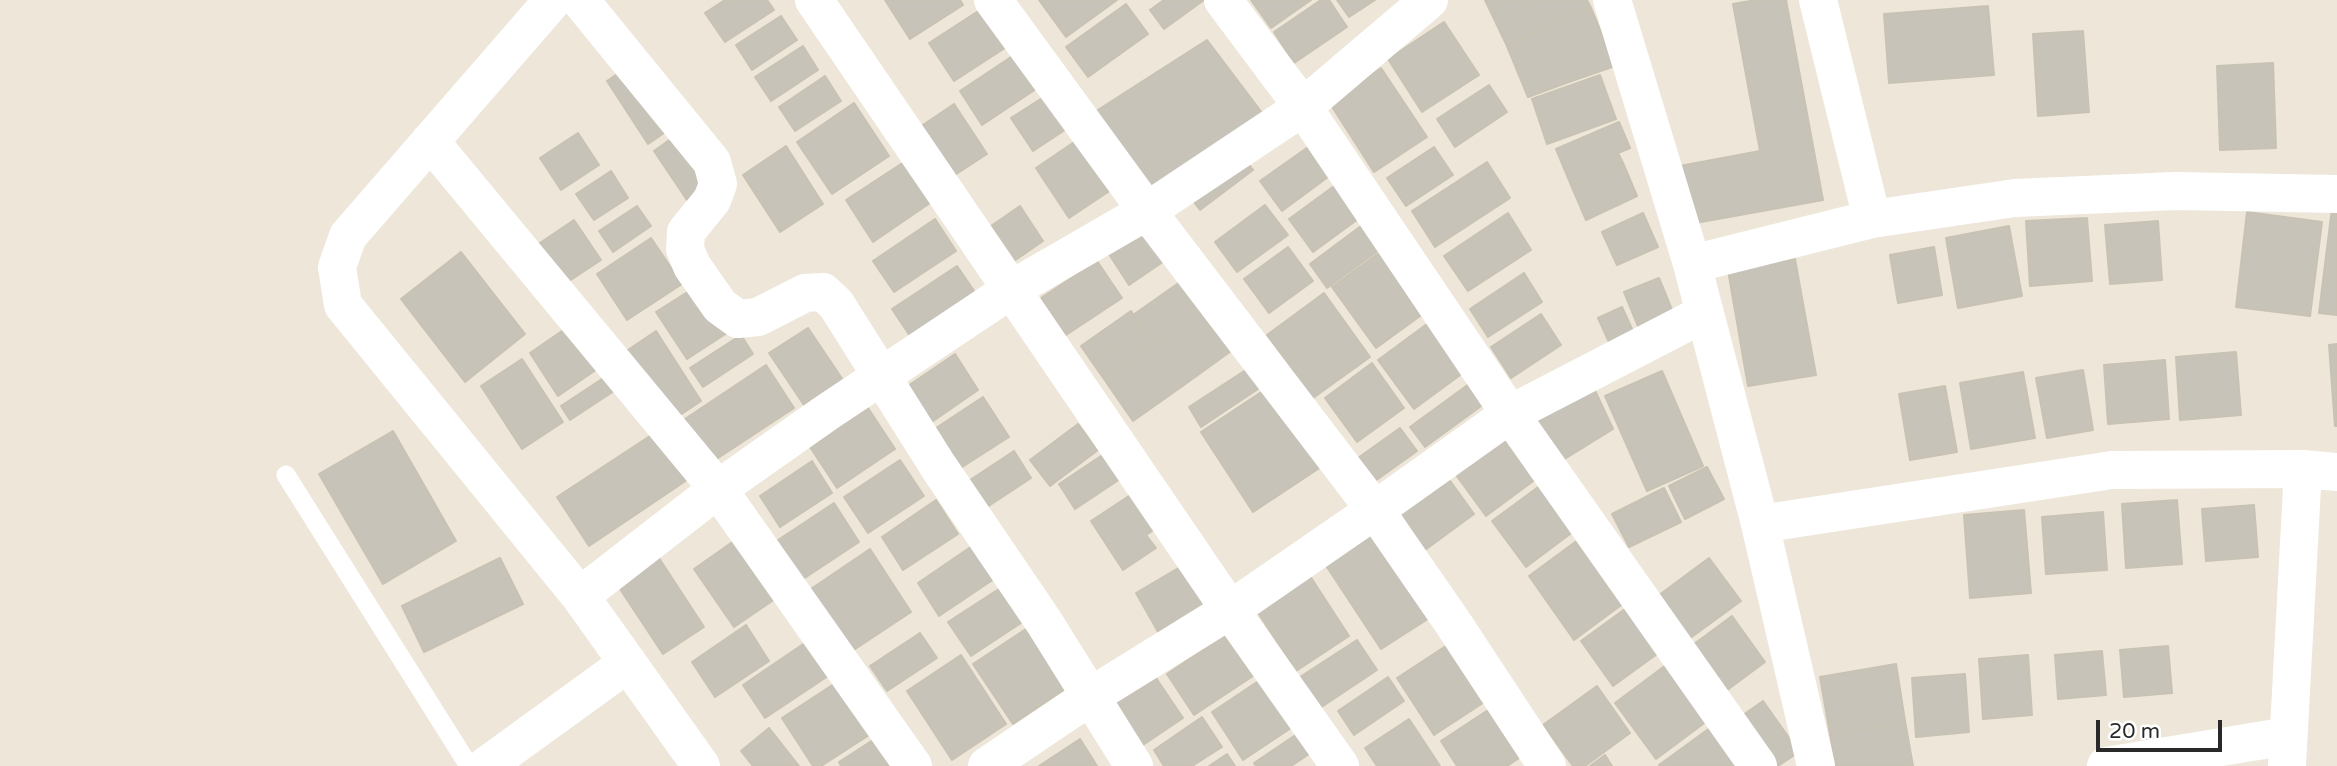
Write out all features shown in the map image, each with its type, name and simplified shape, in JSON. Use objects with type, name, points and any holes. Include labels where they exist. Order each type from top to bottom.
[{"type":"street","points":[[553,0],[348,236],[337,267],[343,305],[580,596],[701,766]]},
{"type":"street","points":[[580,0],[712,162],[718,184],[712,200],[686,232],[685,249],[692,266],[720,306],[738,319],[758,317],[805,293],[823,292],[836,304],[1134,766]]},
{"type":"street","points":[[814,0],[1230,610],[1340,766]]},
{"type":"street","points":[[993,0],[1147,211],[1375,510],[1547,766]]},
{"type":"street","points":[[1223,0],[1303,107],[1510,414],[1758,766]]},
{"type":"street","points":[[1612,0],[1705,313],[1760,524],[1815,766]]},
{"type":"street","points":[[1818,0],[1872,219]]},
{"type":"street","points":[[580,596],[718,489],[882,375],[1012,289],[1147,211],[1303,107],[1422,2]]},
{"type":"street","points":[[430,141],[718,489],[913,766]]},
{"type":"street","points":[[1692,264],[1872,219],[2015,198],[2175,191],[2337,194]]},
{"type":"street","points":[[988,766],[1091,696],[1230,610],[1510,414],[1705,313]]},
{"type":"street","points":[[1760,524],[2112,470],[2320,470],[2287,751],[2106,766]]},
{"type":"street","points":[[486,766],[628,663]]},
{"type":"lane","points":[[286,475],[469,766]]},
{"type":"building","points":[[725,0],[767,0],[774,10],[725,42],[705,13]]},
{"type":"building","points":[[885,0],[960,0],[963,5],[910,39]]},
{"type":"building","points":[[1039,0],[1117,0],[1066,37]]},
{"type":"building","points":[[1164,0],[1204,0],[1164,29],[1150,10]]},
{"type":"building","points":[[1251,0],[1311,0],[1271,28]]},
{"type":"building","points":[[1321,0],[1329,0],[1347,27],[1294,63],[1274,32]]},
{"type":"building","points":[[1337,0],[1375,0],[1349,17]]},
{"type":"building","points":[[1485,0],[1528,0],[1542,29],[1507,46]]},
{"type":"building","points":[[1528,0],[1587,0],[1591,8],[1542,29]]},
{"type":"building","points":[[1756,0],[1786,0],[1823,200],[1690,224],[1680,166],[1760,151],[1733,4]]},
{"type":"building","points":[[1126,4],[1148,34],[1088,77],[1066,47]]},
{"type":"building","points":[[1988,6],[1994,75],[1889,83],[1884,14]]},
{"type":"building","points":[[983,8],[1008,46],[954,81],[929,43]]},
{"type":"building","points":[[1591,8],[1615,66],[1566,83],[1542,29]]},
{"type":"building","points":[[781,16],[797,40],[752,70],[736,45]]},
{"type":"building","points":[[1444,22],[1479,75],[1422,112],[1388,59]]},
{"type":"building","points":[[1542,29],[1566,83],[1528,97],[1507,46]]},
{"type":"building","points":[[2083,31],[2089,112],[2038,116],[2033,34]]},
{"type":"building","points":[[1207,40],[1269,122],[1151,199],[1090,115]]},
{"type":"building","points":[[803,46],[818,70],[771,101],[755,77]]},
{"type":"building","points":[[1017,53],[1039,87],[982,125],[960,91]]},
{"type":"building","points":[[2273,63],[2276,148],[2220,150],[2217,66]]},
{"type":"building","points":[[626,68],[667,131],[648,144],[607,81]]},
{"type":"building","points":[[1381,68],[1427,137],[1374,172],[1329,102]]},
{"type":"building","points":[[1600,75],[1616,119],[1547,144],[1532,99]]},
{"type":"building","points":[[825,76],[841,101],[795,131],[779,107]]},
{"type":"building","points":[[1489,85],[1507,112],[1455,147],[1437,119]]},
{"type":"building","points":[[1053,91],[1074,124],[1033,151],[1011,118]]},
{"type":"building","points":[[854,103],[889,156],[832,194],[797,142]]},
{"type":"building","points":[[954,104],[987,154],[947,180],[914,131]]},
{"type":"building","points":[[1619,122],[1630,148],[1618,153],[1623,163],[1571,185],[1556,149]]},
{"type":"building","points":[[578,133],[599,165],[561,190],[540,158]]},
{"type":"building","points":[[675,136],[708,186],[687,200],[654,151]]},
{"type":"building","points":[[1083,136],[1117,186],[1069,218],[1036,168]]},
{"type":"building","points":[[1311,145],[1332,174],[1282,211],[1260,181]]},
{"type":"building","points":[[786,146],[823,204],[780,232],[743,175]]},
{"type":"building","points":[[1434,147],[1453,175],[1406,206],[1387,178]]},
{"type":"building","points":[[1239,151],[1253,170],[1200,210],[1185,190]]},
{"type":"building","points":[[904,162],[930,203],[873,242],[846,200]]},
{"type":"building","points":[[1487,162],[1510,198],[1435,247],[1412,211]]},
{"type":"building","points":[[1623,163],[1637,196],[1586,220],[1571,185]]},
{"type":"building","points":[[611,171],[628,198],[594,220],[576,194]]},
{"type":"building","points":[[1341,181],[1365,214],[1313,252],[1289,219]]},
{"type":"building","points":[[1265,205],[1288,235],[1237,272],[1215,242]]},
{"type":"building","points":[[637,206],[651,226],[613,252],[599,231]]},
{"type":"building","points":[[1020,206],[1043,241],[1014,261],[991,226]]},
{"type":"building","points":[[2332,208],[2337,209],[2337,315],[2319,313]]},
{"type":"building","points":[[2247,212],[2322,222],[2310,316],[2236,307]]},
{"type":"building","points":[[1508,213],[1531,250],[1468,291],[1444,256]]},
{"type":"building","points":[[1643,213],[1658,247],[1617,265],[1602,232]]},
{"type":"building","points":[[2087,218],[2092,281],[2030,286],[2026,221]]},
{"type":"building","points":[[935,219],[956,251],[894,292],[873,261]]},
{"type":"building","points":[[574,220],[601,260],[560,287],[534,247]]},
{"type":"building","points":[[2158,221],[2162,280],[2110,284],[2105,225]]},
{"type":"building","points":[[1152,222],[1173,255],[1129,285],[1107,251]]},
{"type":"building","points":[[1361,226],[1379,250],[1327,288],[1310,264]]},
{"type":"building","points":[[2009,226],[2022,296],[1958,308],[1946,238]]},
{"type":"building","points":[[651,238],[682,284],[627,320],[597,274]]},
{"type":"building","points":[[1288,247],[1313,281],[1269,313],[1244,279]]},
{"type":"building","points":[[1934,247],[1942,295],[1898,303],[1890,255]]},
{"type":"building","points":[[1383,250],[1427,311],[1376,348],[1332,287]]},
{"type":"building","points":[[461,252],[525,334],[465,382],[401,299]]},
{"type":"building","points":[[1795,259],[1816,375],[1748,386],[1728,270]]},
{"type":"building","points":[[1097,261],[1122,298],[1066,335],[1041,298]]},
{"type":"building","points":[[957,266],[981,301],[916,345],[892,309]]},
{"type":"building","points":[[1524,273],[1542,302],[1488,337],[1470,309]]},
{"type":"building","points":[[1190,275],[1212,306],[1152,344],[1133,315]]},
{"type":"building","points":[[1659,278],[1677,322],[1642,336],[1624,292]]},
{"type":"building","points":[[697,286],[727,333],[687,359],[656,312]]},
{"type":"building","points":[[1324,293],[1370,357],[1313,398],[1267,335]]},
{"type":"building","points":[[1212,306],[1238,346],[1184,385],[1152,344]]},
{"type":"building","points":[[1622,307],[1637,340],[1613,351],[1598,318]]},
{"type":"building","points":[[1131,311],[1141,326],[1092,362],[1081,346]]},
{"type":"building","points":[[1541,314],[1561,345],[1511,378],[1491,347]]},
{"type":"building","points":[[1431,321],[1467,370],[1414,409],[1378,360]]},
{"type":"building","points":[[575,322],[603,365],[558,396],[530,353]]},
{"type":"building","points":[[1141,326],[1152,344],[1104,379],[1092,362]]},
{"type":"building","points":[[808,328],[843,380],[804,405],[769,353]]},
{"type":"building","points":[[656,331],[701,401],[671,421],[625,352]]},
{"type":"building","points":[[741,335],[753,354],[703,387],[690,368]]},
{"type":"building","points":[[1152,344],[1184,385],[1133,421],[1104,379]]},
{"type":"building","points":[[2337,344],[2337,426],[2335,426],[2329,345]]},
{"type":"building","points":[[2236,352],[2241,415],[2180,420],[2176,357]]},
{"type":"building","points":[[955,354],[978,390],[926,426],[902,390]]},
{"type":"building","points":[[522,359],[563,422],[522,449],[481,386]]},
{"type":"building","points":[[2165,360],[2169,419],[2108,424],[2104,365]]},
{"type":"building","points":[[1372,363],[1404,408],[1357,442],[1325,398]]},
{"type":"building","points":[[1255,364],[1267,383],[1201,427],[1189,407]]},
{"type":"building","points":[[766,365],[794,408],[712,462],[685,419]]},
{"type":"building","points":[[2083,370],[2093,430],[2047,438],[2036,378]]},
{"type":"building","points":[[1662,371],[1703,466],[1647,491],[1605,396]]},
{"type":"building","points":[[2023,372],[2035,438],[1971,449],[1960,383]]},
{"type":"building","points":[[608,375],[617,389],[570,420],[561,406]]},
{"type":"building","points":[[1473,381],[1488,401],[1425,447],[1410,427]]},
{"type":"building","points":[[1591,382],[1613,429],[1563,460],[1536,422]]},
{"type":"building","points":[[1272,385],[1324,465],[1253,512],[1201,432]]},
{"type":"building","points":[[1945,386],[1957,452],[1910,460],[1899,394]]},
{"type":"building","points":[[983,397],[1009,437],[959,469],[933,430]]},
{"type":"building","points":[[868,408],[895,449],[837,488],[810,447]]},
{"type":"building","points":[[1078,424],[1098,450],[1050,486],[1030,460]]},
{"type":"building","points":[[1400,428],[1417,451],[1375,481],[1358,458]]},
{"type":"building","points":[[393,431],[456,541],[383,584],[319,474]]},
{"type":"building","points":[[656,432],[687,480],[589,546],[557,497]]},
{"type":"building","points":[[1506,438],[1536,479],[1486,516],[1456,475]]},
{"type":"building","points":[[1014,451],[1031,478],[975,515],[958,488]]},
{"type":"building","points":[[1104,454],[1120,479],[1075,509],[1059,484]]},
{"type":"building","points":[[900,460],[924,496],[868,533],[844,497]]},
{"type":"building","points":[[812,461],[832,493],[780,527],[760,496]]},
{"type":"building","points":[[1707,467],[1724,499],[1685,519],[1669,486]]},
{"type":"building","points":[[1448,478],[1474,514],[1425,550],[1399,513]]},
{"type":"building","points":[[1545,482],[1578,528],[1526,567],[1492,521]]},
{"type":"building","points":[[1664,488],[1681,522],[1629,547],[1612,514]]},
{"type":"building","points":[[1135,492],[1158,527],[1146,535],[1156,548],[1123,570],[1091,521]]},
{"type":"building","points":[[936,500],[958,534],[903,570],[882,537]]},
{"type":"building","points":[[2177,500],[2182,564],[2126,568],[2122,504]]},
{"type":"building","points":[[834,503],[859,542],[794,585],[769,546]]},
{"type":"building","points":[[2254,505],[2258,557],[2206,561],[2202,509]]},
{"type":"building","points":[[2024,510],[2031,593],[1970,598],[1964,515]]},
{"type":"building","points":[[2103,512],[2107,570],[2046,574],[2042,517]]},
{"type":"building","points":[[1373,528],[1431,617],[1381,649],[1323,561]]},
{"type":"building","points":[[741,536],[781,595],[734,627],[694,569]]},
{"type":"building","points":[[1582,537],[1628,600],[1574,640],[1529,576]]},
{"type":"building","points":[[975,544],[997,577],[939,616],[918,583]]},
{"type":"building","points":[[870,549],[911,612],[846,655],[805,593]]},
{"type":"building","points":[[657,555],[704,627],[663,654],[616,583]]},
{"type":"building","points":[[500,558],[523,604],[424,652],[402,606]]},
{"type":"building","points":[[1709,558],[1741,601],[1678,647],[1647,604]]},
{"type":"building","points":[[1192,560],[1217,605],[1161,637],[1136,593]]},
{"type":"building","points":[[1308,573],[1349,636],[1296,671],[1255,608]]},
{"type":"building","points":[[1002,587],[1024,621],[971,656],[948,622]]},
{"type":"building","points":[[1636,601],[1668,646],[1613,686],[1581,641]]},
{"type":"building","points":[[1732,616],[1765,662],[1715,699],[1682,653]]},
{"type":"building","points":[[1038,621],[1077,681],[1013,724],[973,664]]},
{"type":"building","points":[[746,625],[769,661],[715,697],[692,662]]},
{"type":"building","points":[[920,633],[937,658],[887,691],[870,666]]},
{"type":"building","points":[[1225,635],[1253,676],[1194,715],[1167,674]]},
{"type":"building","points":[[815,636],[837,670],[765,718],[743,685]]},
{"type":"building","points":[[1357,640],[1377,670],[1320,708],[1300,677]]},
{"type":"building","points":[[1452,642],[1489,699],[1434,735],[1397,678]]},
{"type":"building","points":[[2168,646],[2172,693],[2124,697],[2120,650]]},
{"type":"building","points":[[2102,651],[2106,695],[2058,699],[2055,655]]},
{"type":"building","points":[[961,655],[1006,724],[952,760],[907,691]]},
{"type":"building","points":[[2028,655],[2032,715],[1983,719],[1979,659]]},
{"type":"building","points":[[1674,659],[1715,715],[1656,759],[1615,703]]},
{"type":"building","points":[[1896,664],[1905,721],[1830,734],[1820,677]]},
{"type":"building","points":[[1965,674],[1969,732],[1916,737],[1912,678]]},
{"type":"building","points":[[1154,675],[1183,718],[1137,749],[1108,705]]},
{"type":"building","points":[[1266,676],[1297,724],[1243,760],[1212,712]]},
{"type":"building","points":[[1388,677],[1404,701],[1354,735],[1338,711]]},
{"type":"building","points":[[843,678],[877,730],[821,766],[813,766],[782,718]]},
{"type":"building","points":[[1597,686],[1630,733],[1585,766],[1573,766],[1543,725]]},
{"type":"building","points":[[1763,701],[1799,752],[1778,766],[1768,766],[1736,720]]},
{"type":"building","points":[[1488,710],[1519,758],[1507,766],[1457,766],[1441,741]]},
{"type":"building","points":[[1202,717],[1222,747],[1192,766],[1164,766],[1154,750]]},
{"type":"building","points":[[1409,719],[1440,766],[1377,766],[1365,748]]},
{"type":"building","points":[[1905,721],[1913,766],[1836,766],[1830,734]]},
{"type":"building","points":[[1714,725],[1744,766],[1659,765]]},
{"type":"building","points":[[769,728],[799,766],[753,766],[741,751]]},
{"type":"building","points":[[1306,728],[1318,748],[1291,766],[1256,766],[1254,763]]},
{"type":"building","points":[[887,731],[910,766],[841,766],[839,762]]},
{"type":"building","points":[[1080,739],[1097,766],[1039,766]]},
{"type":"building","points":[[1227,754],[1235,766],[1209,766]]},
{"type":"building","points":[[1605,755],[1612,766],[1590,766]]}]
